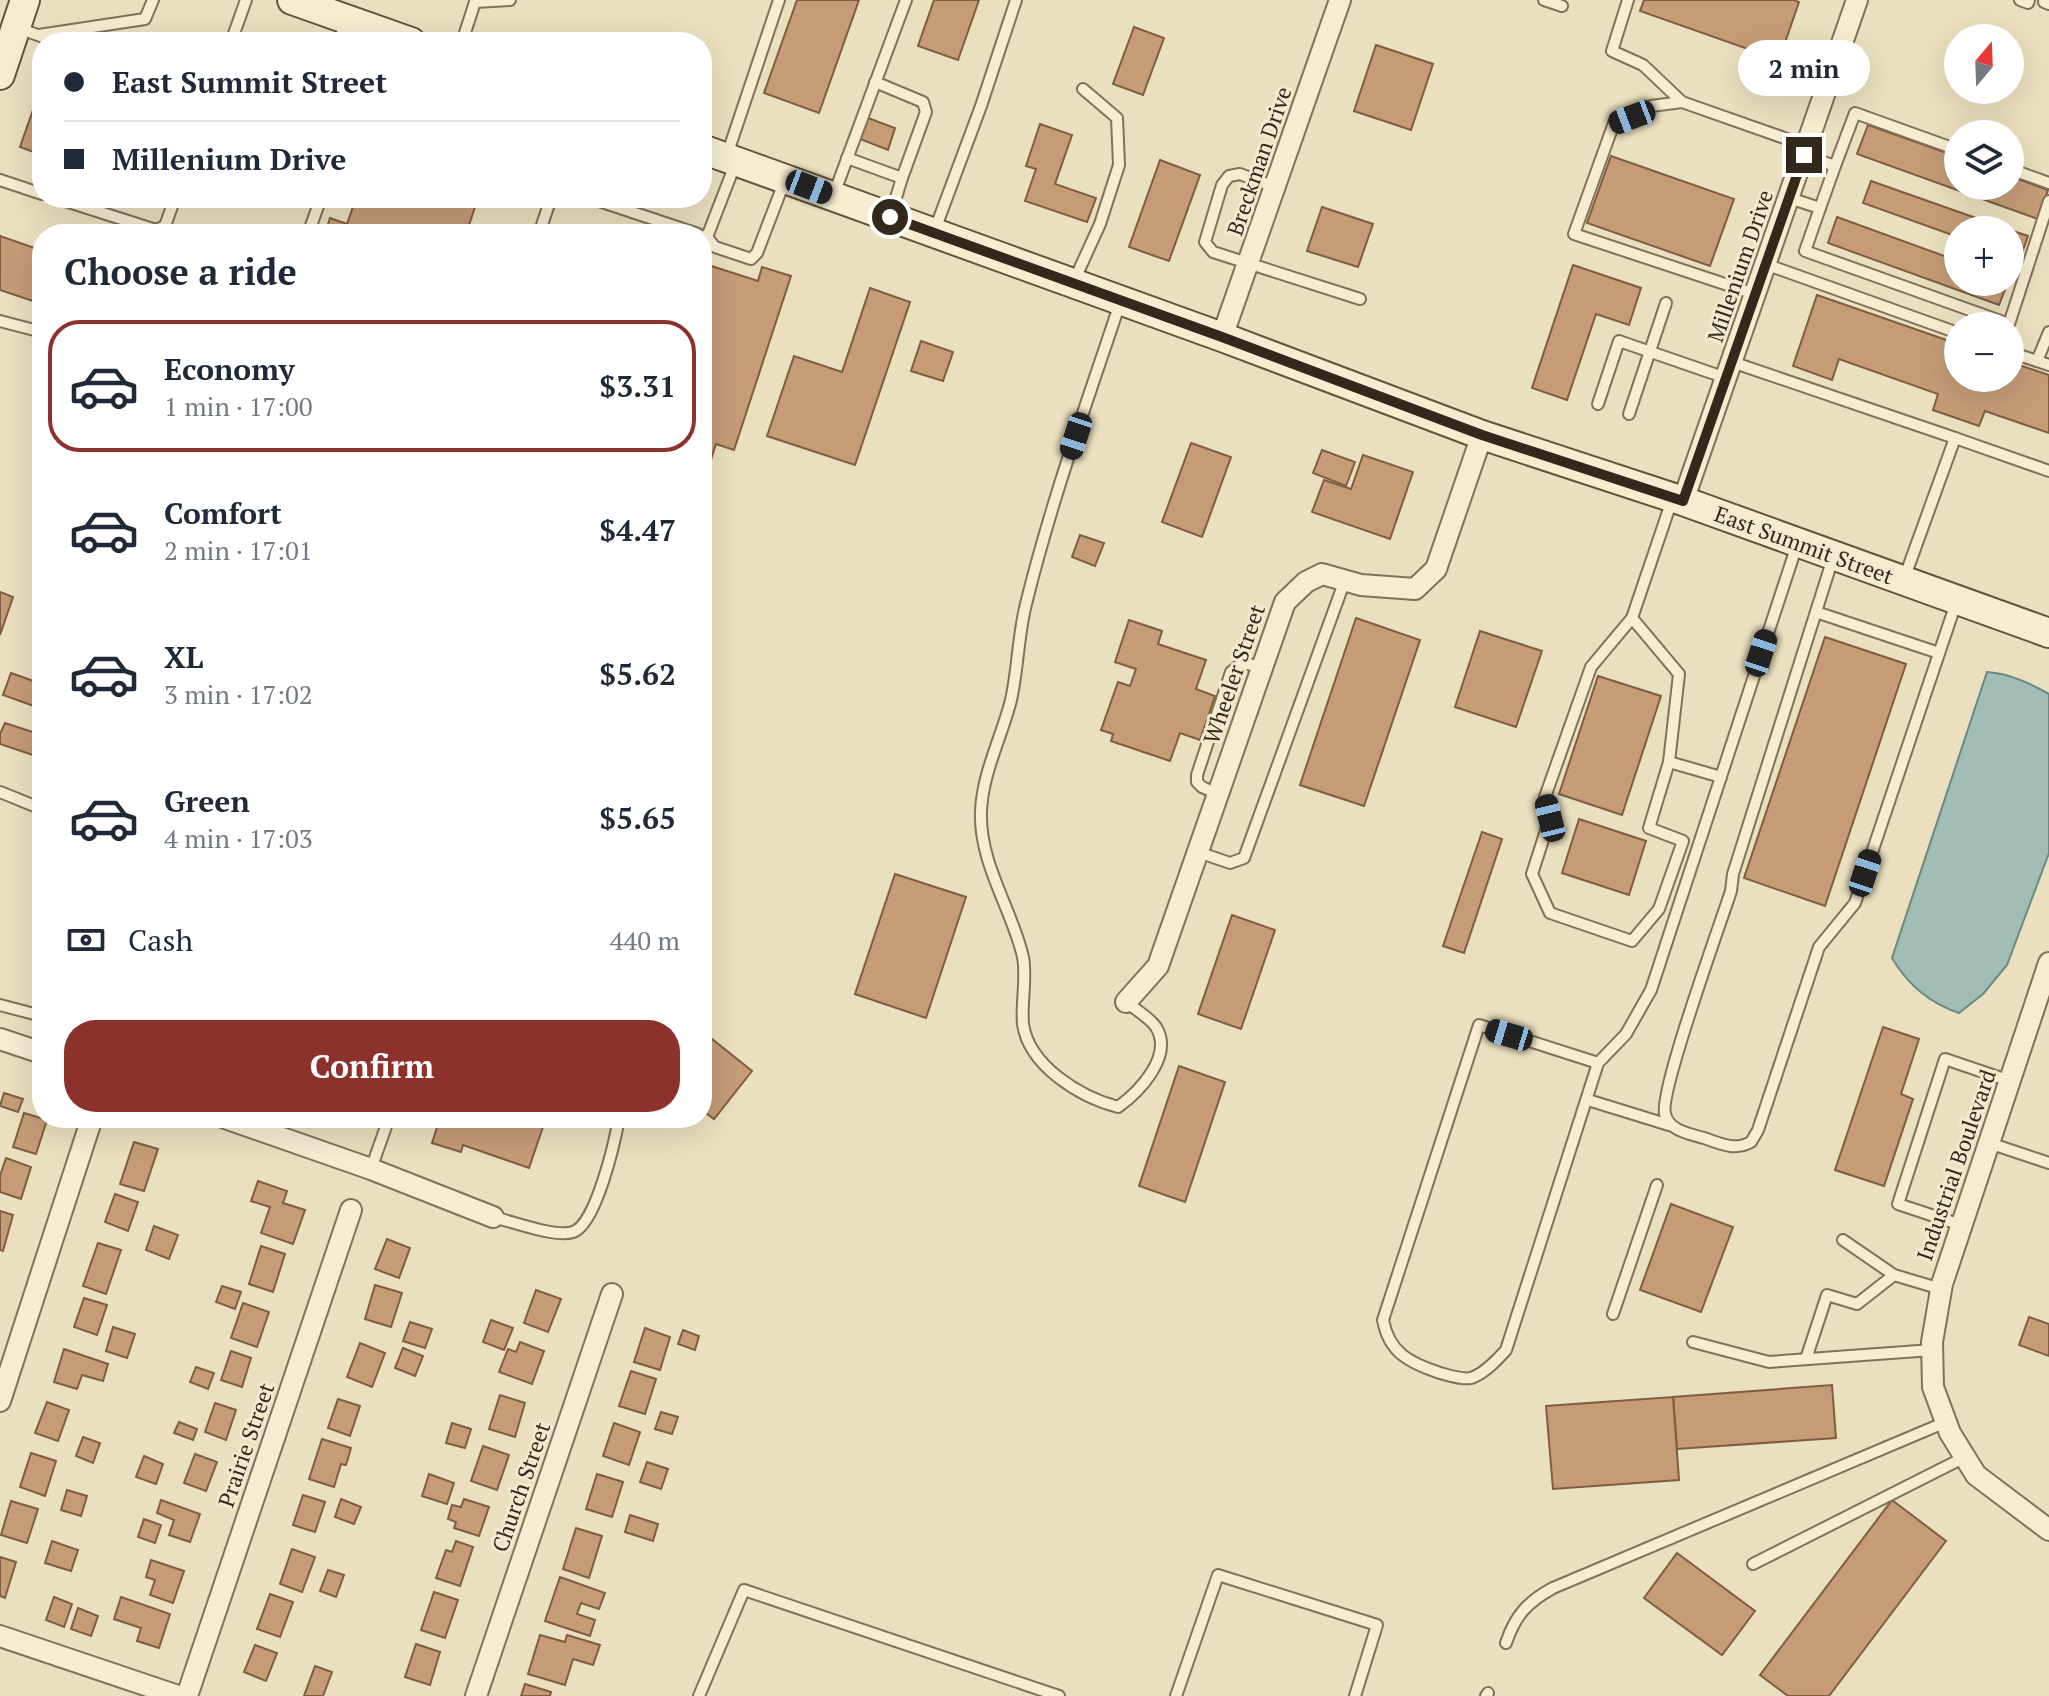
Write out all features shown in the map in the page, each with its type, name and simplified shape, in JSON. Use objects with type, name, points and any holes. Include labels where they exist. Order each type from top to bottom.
[{"type":"street","points":[[0,75],[27,31],[25,0]]},
{"type":"street","name":"Breckman Drive","points":[[1222,337],[1340,0]]},
{"type":"street","name":"Millenium Drive","points":[[1678,500],[1729,370],[1857,0]]},
{"type":"street","points":[[302,2],[343,31]]},
{"type":"street","name":"East Summit Street","points":[[722,155],[1482,435],[1678,500],[2049,633]]},
{"type":"street","name":"Wheeler Street","points":[[1126,1002],[1158,966],[1285,602],[1306,582],[1322,574],[1361,585],[1415,589],[1436,569],[1482,435]]},
{"type":"street","name":"Industrial Boulevard","points":[[2049,963],[1941,1289],[1932,1350],[1933,1387],[1946,1422],[1976,1475],[2049,1530]]},
{"type":"street","points":[[0,1039],[32,1050]]},
{"type":"street","points":[[0,1401],[89,1128]]},
{"type":"street","points":[[254,1128],[371,1169],[493,1217]]},
{"type":"street","name":"Prairie Street","points":[[187,1696],[351,1210]]},
{"type":"street","name":"Church Street","points":[[476,1696],[612,1294]]},
{"type":"street","points":[[0,1636],[178,1696]]},
{"type":"lane","points":[[27,31],[145,19],[153,0]]},
{"type":"lane","points":[[235,32],[246,0]]},
{"type":"lane","points":[[464,32],[472,1],[510,0]]},
{"type":"lane","points":[[712,196],[722,155],[779,0]]},
{"type":"lane","points":[[833,196],[906,0]]},
{"type":"lane","points":[[934,233],[1016,0]]},
{"type":"lane","points":[[1544,0],[1562,6]]},
{"type":"lane","points":[[1628,0],[1612,51],[1643,65],[1682,102],[1805,150],[1835,166]]},
{"type":"lane","points":[[2020,0],[2028,3],[2029,0]]},
{"type":"lane","points":[[27,31],[32,33]]},
{"type":"lane","points":[[875,82],[923,102],[926,112],[890,217]]},
{"type":"lane","points":[[1073,283],[1100,224],[1119,165],[1117,118],[1083,89]]},
{"type":"lane","points":[[1682,102],[1651,106],[1614,123],[1574,234],[1755,294]]},
{"type":"lane","points":[[1944,145],[1855,113],[1805,251],[2009,324],[2049,201]]},
{"type":"lane","points":[[847,158],[902,178]]},
{"type":"lane","points":[[1275,187],[1240,174],[1229,176],[1222,185],[1205,242],[1213,252],[1360,299]]},
{"type":"lane","points":[[2024,174],[2049,183]]},
{"type":"lane","points":[[712,245],[751,259],[757,253],[785,178]]},
{"type":"lane","points":[[0,180],[32,191]]},
{"type":"lane","points":[[1789,198],[1820,208]]},
{"type":"lane","points":[[81,208],[122,224]]},
{"type":"lane","points":[[619,208],[665,224]]},
{"type":"lane","points":[[1765,264],[1944,328]]},
{"type":"lane","points":[[1121,301],[1069,457],[1025,606],[1011,700],[981,811],[983,835],[997,886],[1023,958],[1023,1021],[1027,1044],[1048,1068],[1069,1085],[1093,1100],[1118,1107],[1134,1095],[1153,1072],[1160,1048],[1156,1027],[1126,1002]]},
{"type":"lane","points":[[1629,414],[1666,303]]},
{"type":"lane","points":[[0,321],[32,329]]},
{"type":"lane","points":[[2037,361],[2049,332]]},
{"type":"lane","points":[[1598,404],[1619,341],[1649,352],[1729,370],[1955,438],[2049,471]]},
{"type":"lane","points":[[2024,357],[2049,365]]},
{"type":"lane","points":[[1903,581],[1955,438]]},
{"type":"lane","points":[[1678,500],[1632,618],[1591,667],[1545,797],[1550,818],[1532,874],[1550,913],[1632,941],[1659,909],[1683,841]]},
{"type":"lane","points":[[1598,1063],[1479,1025],[1383,1320],[1386,1337],[1413,1364],[1470,1378],[1495,1362],[1506,1350],[1598,1063],[1626,1034],[1651,990],[1798,543]]},
{"type":"lane","points":[[1669,1125],[1664,1107],[1672,1073],[1731,891],[1733,874],[1771,746],[1834,556]]},
{"type":"lane","points":[[1198,852],[1230,863],[1244,858],[1345,580]]},
{"type":"lane","points":[[1588,1100],[1734,1148],[1751,1142],[1758,1130],[1819,947],[1855,903],[1957,600]]},
{"type":"lane","points":[[1816,612],[1939,653]]},
{"type":"lane","points":[[1632,618],[1679,674],[1669,762],[1649,828],[1700,846]]},
{"type":"lane","points":[[1669,762],[1721,777]]},
{"type":"lane","points":[[0,792],[32,805]]},
{"type":"lane","points":[[0,1005],[32,1013]]},
{"type":"lane","points":[[1961,1225],[1898,1204],[1945,1059],[2010,1081]]},
{"type":"lane","points":[[371,1169],[385,1128]]},
{"type":"lane","points":[[493,1217],[557,1233],[572,1233],[581,1227],[596,1200],[616,1128]]},
{"type":"lane","points":[[1989,1143],[2049,1163]]},
{"type":"lane","points":[[1613,1314],[1657,1185]]},
{"type":"lane","points":[[1843,1240],[1894,1275],[1941,1289]]},
{"type":"lane","points":[[1806,1359],[1827,1295],[1857,1304],[1894,1275]]},
{"type":"lane","points":[[1693,1342],[1769,1362],[1932,1350]]},
{"type":"lane","points":[[1506,1643],[1519,1613],[1532,1599],[1553,1588],[1946,1422]]},
{"type":"lane","points":[[1753,1564],[1965,1457]]},
{"type":"lane","points":[[1176,1696],[1218,1575],[1377,1625],[1355,1696]]},
{"type":"lane","points":[[699,1696],[744,1590],[1059,1696]]},
{"type":"water","points":[[1987,672],[2020,680],[2049,694],[2049,853],[2007,965],[1983,994],[1959,1013],[1920,992],[1892,958]]},
{"type":"building","points":[[797,0],[859,0],[819,113],[764,93]]},
{"type":"building","points":[[934,0],[979,0],[958,60],[918,46]]},
{"type":"building","points":[[1644,0],[1799,2],[1779,60],[1640,11]]},
{"type":"building","points":[[1134,27],[1164,38],[1143,95],[1113,84]]},
{"type":"building","points":[[1376,45],[1433,64],[1411,130],[1354,111]]},
{"type":"building","points":[[32,113],[32,151],[20,147]]},
{"type":"building","points":[[868,118],[895,128],[888,150],[860,139]]},
{"type":"building","points":[[1040,124],[1072,135],[1055,184],[1096,198],[1087,222],[1025,201],[1036,169],[1026,166]]},
{"type":"building","points":[[1868,125],[1944,152],[1944,185],[1857,154]]},
{"type":"building","points":[[1611,156],[1734,199],[1710,266],[1587,223]]},
{"type":"building","points":[[1160,160],[1200,175],[1169,261],[1129,247]]},
{"type":"building","points":[[1871,181],[1970,216],[1944,216],[1944,232],[1863,203]]},
{"type":"building","points":[[2024,181],[2048,190],[2038,219],[1985,200],[2024,200]]},
{"type":"building","points":[[1322,207],[1373,224],[1358,267],[1307,251]]},
{"type":"building","points":[[353,208],[475,208],[469,224],[347,224]]},
{"type":"building","points":[[1837,217],[1944,256],[1944,285],[1828,243]]},
{"type":"building","points":[[330,218],[347,224],[328,224]]},
{"type":"building","points":[[0,236],[32,247],[32,301],[0,290]]},
{"type":"building","points":[[1573,265],[1641,288],[1629,325],[1596,314],[1567,400],[1532,388]]},
{"type":"building","points":[[712,266],[758,281],[762,267],[791,276],[734,450],[716,444],[712,456]]},
{"type":"building","points":[[870,288],[910,302],[855,465],[767,436],[794,356],[842,372]]},
{"type":"building","points":[[1817,295],[1944,339],[1944,392],[2024,392],[2024,367],[2049,375],[2049,433],[1985,411],[1979,426],[1933,410],[1938,394],[1839,359],[1832,380],[1793,366]]},
{"type":"building","points":[[1974,296],[2003,296],[1999,305]]},
{"type":"building","points":[[921,341],[953,352],[943,381],[911,371]]},
{"type":"building","points":[[1191,443],[1231,457],[1202,537],[1162,522]]},
{"type":"building","points":[[1322,450],[1355,462],[1346,486],[1313,473]]},
{"type":"building","points":[[1363,455],[1413,472],[1390,539],[1312,512],[1324,480],[1351,489]]},
{"type":"building","points":[[1080,535],[1104,543],[1095,566],[1072,557]]},
{"type":"building","points":[[0,592],[13,597],[0,635]]},
{"type":"building","points":[[1356,618],[1420,640],[1364,806],[1300,785]]},
{"type":"building","points":[[1129,620],[1162,631],[1158,644],[1206,660],[1196,689],[1215,696],[1200,740],[1180,733],[1170,761],[1111,741],[1113,734],[1101,730],[1118,682],[1130,686],[1136,669],[1115,662]]},
{"type":"building","points":[[1480,631],[1542,651],[1516,727],[1455,707]]},
{"type":"building","points":[[1825,637],[1906,664],[1825,906],[1744,878]]},
{"type":"building","points":[[11,673],[32,680],[32,705],[3,695]]},
{"type":"building","points":[[1598,676],[1661,696],[1622,815],[1559,794]]},
{"type":"building","points":[[5,723],[32,732],[32,755],[0,744]]},
{"type":"building","points":[[1579,819],[1646,841],[1629,895],[1562,873]]},
{"type":"building","points":[[1482,832],[1502,839],[1464,953],[1443,946]]},
{"type":"building","points":[[895,874],[966,897],[926,1018],[855,994]]},
{"type":"building","points":[[1232,915],[1275,930],[1241,1029],[1198,1014]]},
{"type":"building","points":[[1883,1027],[1919,1039],[1901,1094],[1913,1099],[1884,1186],[1835,1170]]},
{"type":"building","points":[[712,1039],[752,1071],[714,1119],[712,1118]]},
{"type":"building","points":[[1179,1066],[1225,1082],[1185,1202],[1139,1186]]},
{"type":"building","points":[[4,1093],[23,1099],[18,1112],[0,1106]]},
{"type":"building","points":[[24,1113],[32,1115],[32,1128],[44,1128],[36,1154],[13,1147]]},
{"type":"building","points":[[437,1128],[543,1128],[529,1168],[463,1145],[461,1152],[432,1143]]},
{"type":"building","points":[[134,1142],[158,1149],[144,1191],[120,1184]]},
{"type":"building","points":[[6,1158],[31,1167],[21,1199],[0,1192],[0,1176]]},
{"type":"building","points":[[258,1181],[287,1191],[283,1203],[305,1210],[293,1244],[261,1233],[270,1207],[251,1201]]},
{"type":"building","points":[[115,1194],[138,1202],[128,1231],[105,1222]]},
{"type":"building","points":[[1671,1204],[1733,1227],[1701,1312],[1640,1290]]},
{"type":"building","points":[[0,1211],[13,1215],[3,1251],[0,1250]]},
{"type":"building","points":[[154,1226],[178,1235],[169,1259],[146,1250]]},
{"type":"building","points":[[387,1239],[410,1248],[399,1278],[375,1269]]},
{"type":"building","points":[[98,1243],[121,1250],[106,1294],[83,1286]]},
{"type":"building","points":[[261,1246],[285,1254],[273,1292],[249,1284]]},
{"type":"building","points":[[375,1285],[402,1293],[391,1327],[365,1319]]},
{"type":"building","points":[[222,1286],[241,1292],[235,1309],[216,1302]]},
{"type":"building","points":[[536,1290],[561,1299],[548,1332],[524,1323]]},
{"type":"building","points":[[84,1298],[107,1305],[97,1335],[74,1327]]},
{"type":"building","points":[[243,1303],[269,1312],[257,1347],[231,1338]]},
{"type":"building","points":[[2029,1317],[2049,1324],[2049,1356],[2019,1345]]},
{"type":"building","points":[[491,1320],[513,1328],[504,1350],[483,1342]]},
{"type":"building","points":[[410,1322],[432,1329],[425,1348],[403,1341]]},
{"type":"building","points":[[113,1327],[135,1334],[127,1358],[106,1351]]},
{"type":"building","points":[[645,1328],[670,1337],[660,1370],[634,1362]]},
{"type":"building","points":[[683,1330],[699,1336],[695,1350],[678,1344]]},
{"type":"building","points":[[520,1342],[544,1351],[532,1384],[499,1372],[508,1349],[516,1352]]},
{"type":"building","points":[[360,1343],[385,1353],[372,1387],[347,1377]]},
{"type":"building","points":[[403,1348],[423,1356],[415,1376],[395,1368]]},
{"type":"building","points":[[64,1349],[108,1364],[103,1381],[82,1375],[77,1389],[54,1382]]},
{"type":"building","points":[[231,1351],[251,1358],[242,1387],[221,1380]]},
{"type":"building","points":[[196,1367],[214,1373],[208,1389],[190,1382]]},
{"type":"building","points":[[631,1371],[656,1379],[645,1414],[619,1406]]},
{"type":"building","points":[[1832,1385],[1836,1438],[1677,1449],[1673,1397]]},
{"type":"building","points":[[500,1395],[525,1403],[515,1437],[489,1429]]},
{"type":"building","points":[[1673,1397],[1679,1480],[1553,1489],[1546,1406]]},
{"type":"building","points":[[338,1399],[360,1406],[350,1436],[328,1428]]},
{"type":"building","points":[[47,1402],[69,1410],[58,1441],[35,1433]]},
{"type":"building","points":[[215,1403],[236,1410],[226,1440],[205,1432]]},
{"type":"building","points":[[661,1412],[678,1417],[672,1434],[655,1429]]},
{"type":"building","points":[[179,1422],[197,1429],[193,1440],[174,1433]]},
{"type":"building","points":[[452,1423],[471,1429],[465,1448],[446,1443]]},
{"type":"building","points":[[614,1423],[640,1432],[629,1465],[603,1456]]},
{"type":"building","points":[[83,1437],[100,1443],[93,1463],[76,1456]]},
{"type":"building","points":[[322,1439],[351,1448],[346,1465],[341,1464],[334,1487],[309,1479]]},
{"type":"building","points":[[483,1446],[509,1455],[497,1490],[471,1481]]},
{"type":"building","points":[[31,1453],[56,1461],[45,1496],[20,1487]]},
{"type":"building","points":[[195,1454],[217,1462],[206,1491],[184,1483]]},
{"type":"building","points":[[144,1456],[163,1464],[156,1484],[136,1477]]},
{"type":"building","points":[[647,1462],[668,1469],[661,1489],[640,1482]]},
{"type":"building","points":[[429,1474],[454,1483],[447,1504],[422,1496]]},
{"type":"building","points":[[597,1474],[623,1482],[612,1517],[586,1509]]},
{"type":"building","points":[[67,1490],[87,1496],[81,1516],[61,1510]]},
{"type":"building","points":[[303,1495],[325,1502],[315,1532],[293,1525]]},
{"type":"building","points":[[341,1499],[361,1507],[354,1524],[335,1517]]},
{"type":"building","points":[[464,1499],[489,1507],[479,1536],[454,1528],[456,1522],[448,1519],[452,1505],[461,1507]]},
{"type":"building","points":[[161,1500],[200,1514],[190,1542],[169,1535],[174,1520],[157,1513]]},
{"type":"building","points":[[1892,1500],[1946,1541],[1829,1696],[1788,1696],[1760,1675]]},
{"type":"building","points":[[11,1501],[38,1509],[27,1543],[1,1535]]},
{"type":"building","points":[[630,1515],[658,1524],[653,1541],[625,1532]]},
{"type":"building","points":[[144,1519],[161,1525],[155,1543],[138,1537]]},
{"type":"building","points":[[576,1528],[602,1536],[589,1578],[563,1569]]},
{"type":"building","points":[[52,1541],[78,1550],[71,1571],[45,1563]]},
{"type":"building","points":[[456,1541],[473,1547],[460,1586],[436,1578],[446,1550],[452,1552]]},
{"type":"building","points":[[292,1549],[315,1557],[302,1592],[280,1584]]},
{"type":"building","points":[[1677,1553],[1755,1611],[1722,1655],[1644,1598]]},
{"type":"building","points":[[0,1557],[16,1562],[5,1598],[0,1596]]},
{"type":"building","points":[[151,1560],[184,1571],[173,1603],[150,1595],[155,1580],[146,1577]]},
{"type":"building","points":[[328,1570],[344,1575],[336,1597],[320,1591]]},
{"type":"building","points":[[560,1577],[605,1593],[599,1609],[581,1603],[577,1614],[595,1620],[590,1636],[545,1621]]},
{"type":"building","points":[[434,1592],[458,1600],[445,1638],[421,1630]]},
{"type":"building","points":[[270,1594],[293,1602],[280,1637],[257,1629]]},
{"type":"building","points":[[54,1597],[72,1604],[64,1627],[46,1620]]},
{"type":"building","points":[[121,1597],[170,1614],[159,1648],[137,1641],[141,1628],[114,1619]]},
{"type":"building","points":[[78,1608],[98,1616],[91,1636],[71,1629]]},
{"type":"building","points":[[540,1635],[565,1642],[567,1635],[600,1645],[593,1665],[573,1659],[565,1685],[528,1674]]},
{"type":"building","points":[[416,1644],[440,1652],[430,1685],[405,1677]]},
{"type":"building","points":[[255,1645],[277,1653],[266,1681],[244,1672]]},
{"type":"building","points":[[315,1666],[332,1672],[323,1696],[304,1696]]},
{"type":"building","points":[[525,1684],[551,1692],[550,1696],[521,1696]]},
{"type":"route","points":[[890,217],[1482,435],[1683,501],[1804,155]]}]
